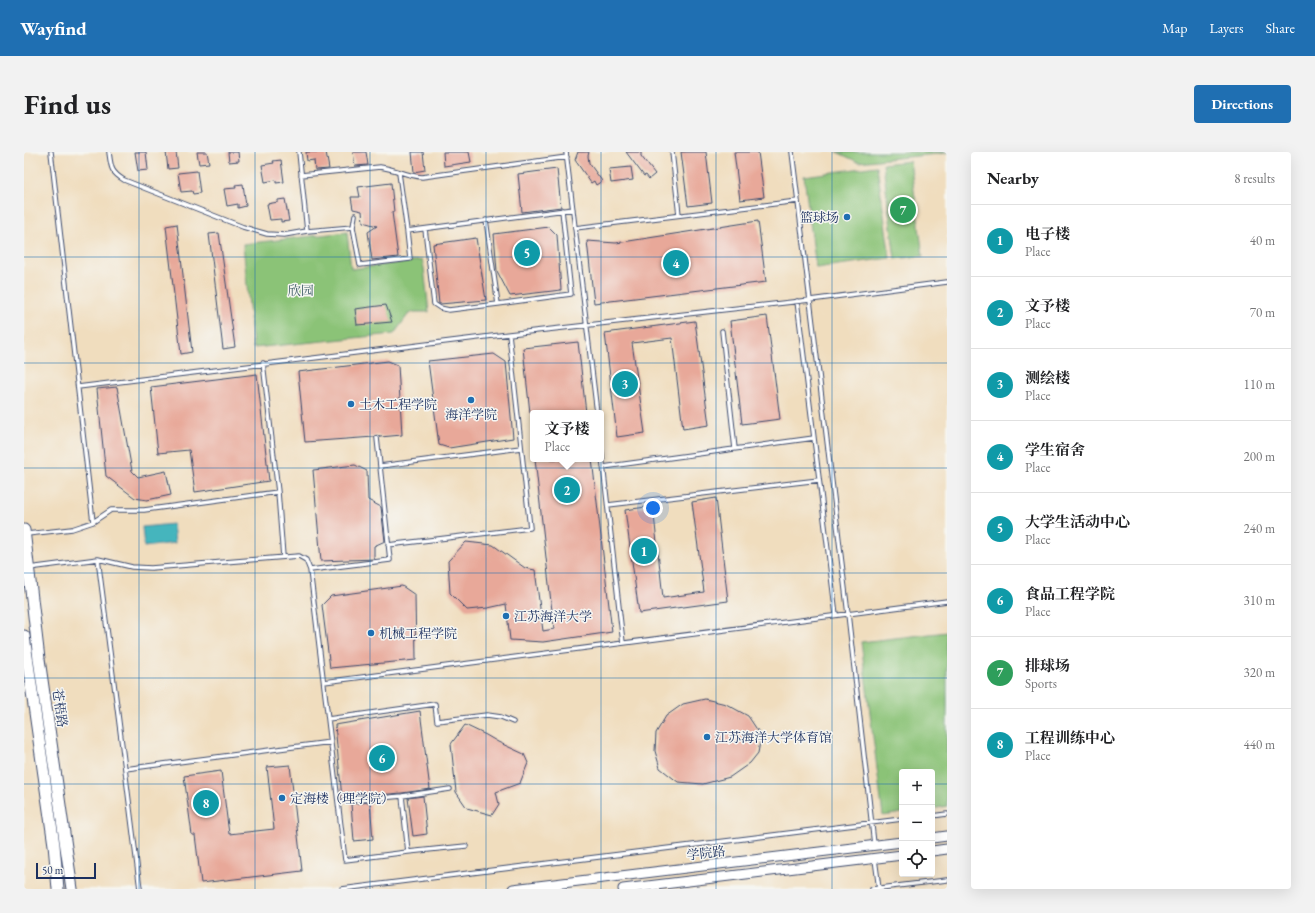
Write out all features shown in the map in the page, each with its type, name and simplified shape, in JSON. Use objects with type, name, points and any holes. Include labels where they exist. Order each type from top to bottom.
[{"type":"main road","name":"苍梧路","points":[[24,530],[39,659],[72,889]]},
{"type":"main road","name":"苍梧路","points":[[24,636],[54,845],[58,889]]},
{"type":"main road","points":[[935,838],[947,836]]},
{"type":"main road","name":"学院路","points":[[513,889],[899,842]]},
{"type":"main road","points":[[935,851],[947,849]]},
{"type":"main road","name":"学院路","points":[[623,889],[899,855]]},
{"type":"lane","points":[[51,152],[93,522]]},
{"type":"lane","points":[[109,152],[110,164],[114,174],[132,183],[243,227],[267,234],[284,235],[307,231],[353,227]]},
{"type":"lane","points":[[299,152],[307,231]]},
{"type":"lane","points":[[566,152],[597,410]]},
{"type":"lane","points":[[672,152],[679,215]]},
{"type":"lane","points":[[792,152],[848,614],[874,845]]},
{"type":"lane","points":[[301,175],[380,167],[390,168],[399,173],[411,176],[422,177],[567,157]]},
{"type":"lane","points":[[355,215],[353,227],[360,265],[410,259],[399,173]]},
{"type":"lane","points":[[575,228],[798,201]]},
{"type":"lane","points":[[406,231],[573,209]]},
{"type":"lane","points":[[425,229],[434,304],[440,308],[449,310],[571,294],[562,210]]},
{"type":"lane","points":[[486,220],[498,304]]},
{"type":"lane","points":[[78,387],[263,363],[810,300],[947,282]]},
{"type":"lane","points":[[797,301],[836,615]]},
{"type":"lane","points":[[722,331],[735,449]]},
{"type":"lane","points":[[388,545],[530,528],[509,334]]},
{"type":"lane","points":[[263,363],[278,492],[283,557]]},
{"type":"lane","points":[[310,570],[390,560],[377,438]]},
{"type":"lane","points":[[603,467],[814,438]]},
{"type":"lane","points":[[380,466],[522,448]]},
{"type":"lane","points":[[602,462],[623,643]]},
{"type":"lane","points":[[608,505],[819,480]]},
{"type":"lane","points":[[24,534],[72,529],[93,522],[111,510],[144,510],[278,492]]},
{"type":"lane","points":[[28,568],[98,559],[132,567],[151,568],[300,556],[306,560],[310,570],[346,860],[466,846]]},
{"type":"lane","points":[[98,559],[140,889]]},
{"type":"lane","points":[[324,682],[947,601]]},
{"type":"lane","points":[[328,719],[435,704],[437,721],[487,715],[501,717],[513,722]]},
{"type":"lane","points":[[125,769],[331,742]]},
{"type":"lane","points":[[338,802],[402,796],[450,789]]},
{"type":"lane","points":[[402,796],[408,852]]},
{"type":"lane","points":[[935,816],[947,814]]},
{"type":"lane","points":[[342,889],[899,820]]},
{"type":"lane","points":[[875,858],[878,889]]},
{"type":"lane","points":[[872,889],[947,880]]},
{"type":"green space","points":[[837,152],[947,152],[947,153],[858,162]]},
{"type":"green space","points":[[910,161],[923,256],[895,259],[883,164]]},
{"type":"green space","name":"篮球场","points":[[877,166],[890,258],[816,268],[804,176]]},
{"type":"green space","name":"欣园","points":[[347,232],[351,269],[422,260],[429,312],[410,312],[394,334],[253,348],[243,244]]},
{"type":"green space","points":[[947,632],[947,806],[935,808],[935,769],[899,769],[899,813],[883,816],[861,642]]},
{"type":"water","points":[[173,524],[175,543],[144,547],[142,527]]},
{"type":"building","points":[[135,152],[146,152],[148,170],[138,171]]},
{"type":"building","points":[[166,152],[176,152],[178,168],[168,169]]},
{"type":"building","points":[[197,152],[207,152],[209,163],[199,164]]},
{"type":"building","points":[[228,152],[238,152],[239,161],[229,162]]},
{"type":"building","points":[[306,152],[326,152],[329,169],[315,170],[314,160],[307,161]]},
{"type":"building","points":[[353,152],[366,152],[368,165],[355,166]]},
{"type":"building","points":[[412,152],[423,152],[425,170],[414,172]]},
{"type":"building","points":[[443,152],[469,152],[471,162],[444,166]]},
{"type":"building","points":[[578,152],[589,152],[589,163],[602,181],[596,185],[594,181],[591,183],[575,160]]},
{"type":"building","points":[[626,152],[641,152],[641,156],[655,174],[649,179],[646,175],[644,176]]},
{"type":"building","points":[[681,152],[706,152],[712,203],[688,206]]},
{"type":"building","points":[[734,152],[758,152],[764,197],[740,200]]},
{"type":"building","points":[[281,160],[284,182],[276,183],[276,180],[265,182],[262,165]]},
{"type":"building","points":[[631,167],[633,180],[611,183],[609,169]]},
{"type":"building","points":[[557,169],[561,207],[522,212],[518,174]]},
{"type":"building","points":[[197,171],[200,193],[193,194],[192,191],[181,192],[178,173]]},
{"type":"building","points":[[391,183],[394,212],[392,212],[398,257],[372,260],[368,232],[377,226],[363,222],[362,211],[353,209],[351,197],[360,197],[358,187]]},
{"type":"building","points":[[243,184],[246,206],[238,208],[238,204],[227,206],[224,189],[236,188],[235,185]]},
{"type":"building","points":[[285,199],[289,221],[281,222],[281,219],[270,220],[267,204]]},
{"type":"building","points":[[758,221],[766,282],[594,303],[587,241],[616,243]]},
{"type":"building","points":[[177,224],[192,352],[181,354],[166,226]]},
{"type":"building","points":[[549,227],[557,235],[561,290],[510,296],[497,271],[494,234]]},
{"type":"building","points":[[219,233],[235,347],[223,349],[209,234]]},
{"type":"building","points":[[476,238],[486,300],[439,304],[433,244]]},
{"type":"building","points":[[386,305],[392,322],[357,325],[355,309]]},
{"type":"building","points":[[767,316],[780,419],[742,424],[730,321]]},
{"type":"building","points":[[695,321],[709,425],[683,429],[672,338],[632,343],[645,433],[617,437],[605,333]]},
{"type":"building","points":[[578,342],[586,410],[530,410],[530,413],[523,348]]},
{"type":"building","name":"海洋学院","points":[[494,354],[506,362],[513,438],[449,448],[439,445],[428,361]]},
{"type":"building","name":"土木工程学院","points":[[388,361],[398,365],[402,435],[380,437],[377,435],[374,437],[305,442],[298,372]]},
{"type":"building","points":[[257,374],[269,481],[195,492],[189,450],[158,453],[151,387]]},
{"type":"building","points":[[117,387],[132,471],[138,477],[166,471],[171,495],[147,500],[135,498],[106,476],[97,389]]},
{"type":"building","points":[[535,462],[592,462],[612,632],[543,642],[510,640],[506,604],[488,608],[467,610],[450,593],[448,561],[466,542],[493,545],[525,568],[535,570],[543,631],[554,629]]},
{"type":"building","points":[[355,465],[367,471],[368,500],[381,507],[385,541],[374,546],[374,559],[321,561],[313,470]]},
{"type":"building","points":[[716,498],[728,601],[639,613],[625,510],[653,506],[663,598],[704,592],[692,502]]},
{"type":"building","name":"机械工程学院","points":[[402,586],[415,595],[416,660],[330,668],[322,605],[331,596]]},
{"type":"building","name":"江苏海洋大学体育馆","points":[[705,699],[726,704],[748,716],[758,731],[760,742],[758,753],[750,763],[730,777],[703,784],[678,782],[660,768],[655,751],[656,733],[666,716],[683,704]]},
{"type":"building","points":[[420,711],[430,789],[342,798],[335,725]]},
{"type":"building","points":[[465,725],[524,754],[528,763],[520,783],[496,792],[499,804],[492,815],[467,808],[456,792],[451,744]]},
{"type":"building","name":"定海楼（理学院）","points":[[290,765],[302,871],[201,883],[195,835],[192,835],[184,776],[221,771],[229,834],[274,829],[267,767]]},
{"type":"building","points":[[423,796],[427,834],[413,836],[408,798]]},
{"type":"building","points":[[370,802],[373,839],[354,841],[351,804]]},
{"type":"place","name":"排球场","points":[[903,210]]},
{"type":"place","name":"篮球场","points":[[847,217]]},
{"type":"place","name":"大学生活动中心","points":[[527,253]]},
{"type":"place","name":"学生宿舍","points":[[676,263]]},
{"type":"place","name":"测绘楼","points":[[625,384]]},
{"type":"place","name":"海洋学院","points":[[471,400]]},
{"type":"place","name":"土木工程学院","points":[[351,404]]},
{"type":"place","name":"文予楼","points":[[567,490]]},
{"type":"place","name":"电子楼","points":[[644,551]]},
{"type":"place","name":"江苏海洋大学","points":[[506,616]]},
{"type":"place","name":"机械工程学院","points":[[371,633]]},
{"type":"place","name":"江苏海洋大学体育馆","points":[[707,737]]},
{"type":"place","name":"食品工程学院","points":[[382,758]]},
{"type":"place","name":"定海楼（理学院）","points":[[282,798]]},
{"type":"place","name":"工程训练中心","points":[[206,803]]}]
